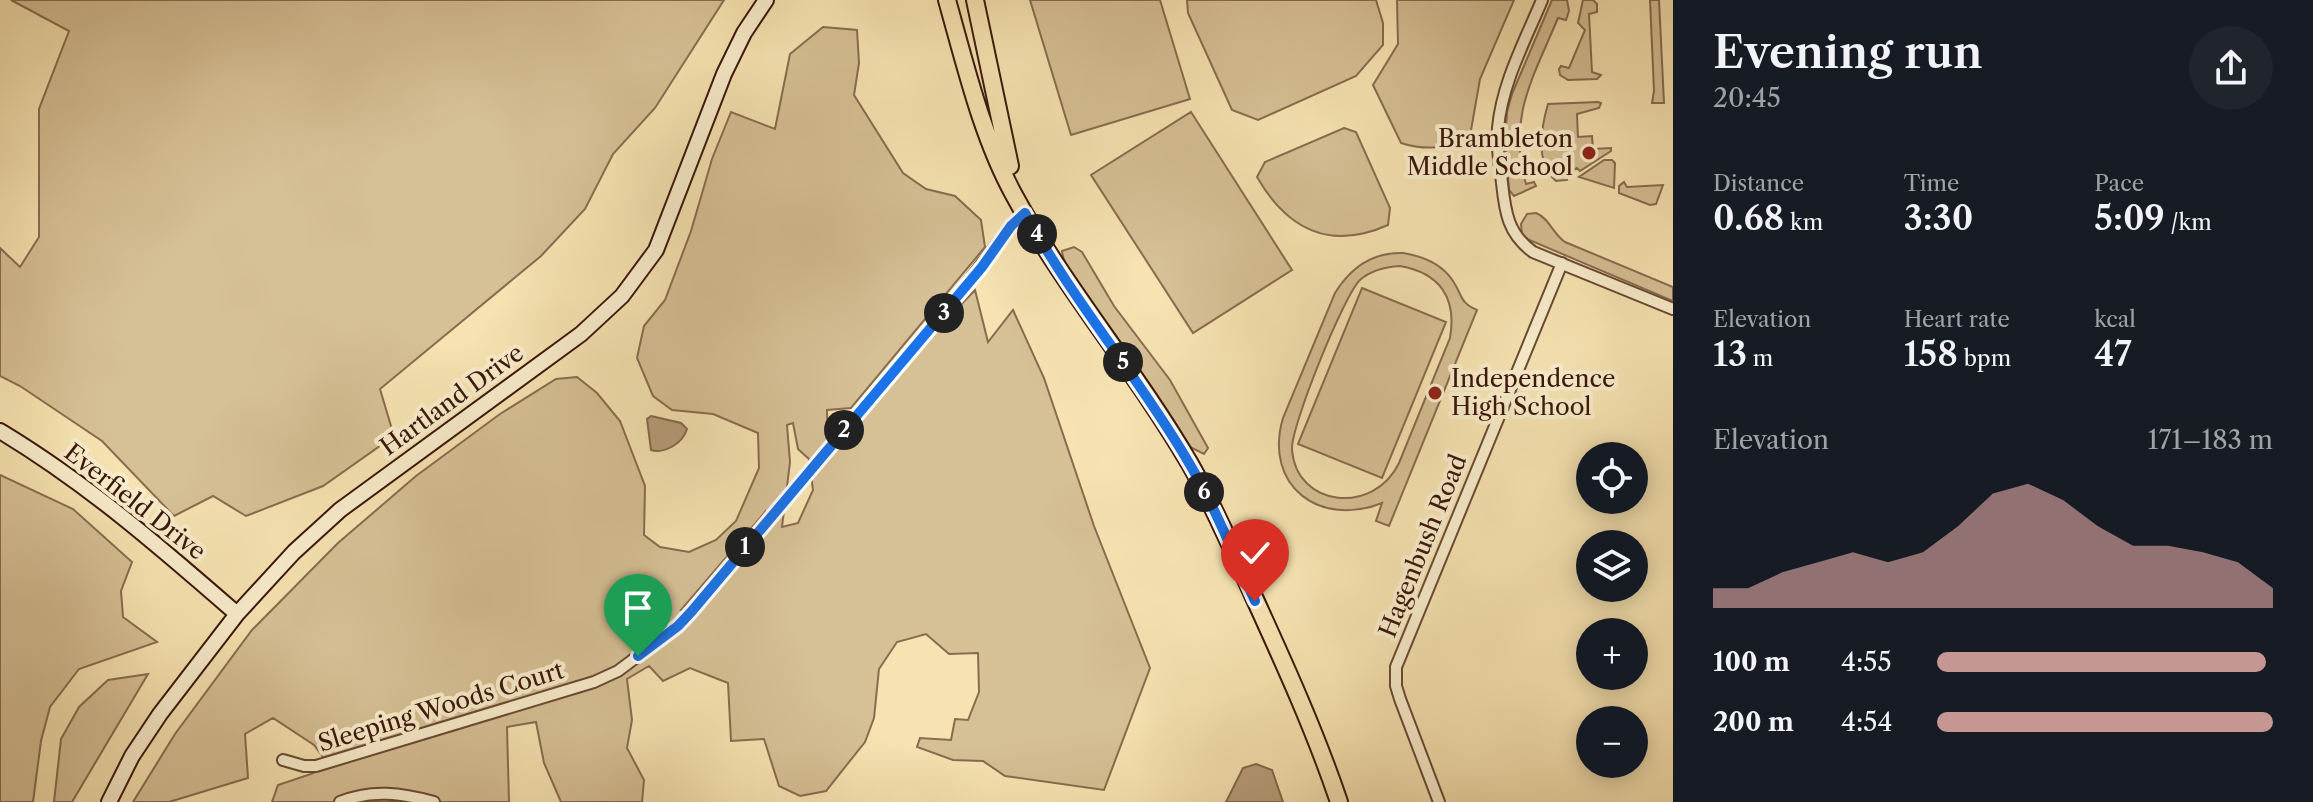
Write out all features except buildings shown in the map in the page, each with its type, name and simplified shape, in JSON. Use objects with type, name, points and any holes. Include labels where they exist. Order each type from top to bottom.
[{"type":"main road","name":"Hartland Drive","points":[[109,802],[132,756],[160,714],[237,614],[284,562],[340,510],[581,334],[622,296],[656,250],[724,74],[744,33],[766,0]]},
{"type":"main road","points":[[947,0],[971,82],[1014,197],[1075,296],[1131,373],[1190,464],[1287,670],[1339,802]]},
{"type":"main road","points":[[956,0],[976,70],[1000,122]]},
{"type":"main road","points":[[975,0],[1000,122],[1025,213]]},
{"type":"main road","name":"Everfield Drive","points":[[0,431],[85,486],[146,534],[237,614]]},
{"type":"street","points":[[1542,0],[1504,92],[1497,139],[1509,225],[1517,239],[1533,252],[1673,309]]},
{"type":"street","name":"Sleeping Woods Court","points":[[283,760],[297,765],[316,766],[546,698],[618,671],[692,611],[1025,213]]},
{"type":"street","name":"Hagenbush Road","points":[[1439,802],[1400,699],[1396,667],[1562,263]]},
{"type":"street","points":[[340,802],[367,794],[384,793],[434,802]]},
{"type":"shaded area","points":[[11,0],[724,0],[655,108],[613,154],[585,209],[541,256],[380,389],[394,436],[323,486],[246,516],[213,496],[174,516],[102,441],[0,376],[0,248],[20,267],[39,237],[39,109],[69,31]]},
{"type":"shaded area","points":[[1030,0],[1160,0],[1190,99],[1071,135]]},
{"type":"shaded area","points":[[1187,0],[1376,0],[1383,23],[1383,45],[1356,76],[1258,120],[1232,110],[1188,13]]},
{"type":"shaded area","points":[[1397,0],[1514,0],[1480,79],[1470,136],[1463,141],[1437,147],[1401,143],[1373,85],[1398,44]]},
{"type":"shaded area","points":[[1552,0],[1567,0],[1569,11],[1566,20],[1558,18],[1532,79],[1521,118],[1519,139],[1526,184],[1534,182],[1536,186],[1514,196],[1509,190],[1505,144],[1507,112]]},
{"type":"shaded area","points":[[1583,0],[1593,0],[1597,4],[1597,12],[1589,14],[1592,72],[1601,75],[1597,79],[1568,80],[1560,75],[1559,69],[1561,66],[1569,68],[1585,30],[1578,23]]},
{"type":"shaded area","points":[[1650,0],[1659,0],[1664,103],[1652,103]]},
{"type":"shaded area","points":[[823,27],[857,30],[859,63],[854,95],[903,173],[926,189],[955,196],[981,220],[985,247],[851,408],[827,410],[828,436],[836,445],[926,341],[975,290],[988,342],[1013,310],[1044,378],[1094,526],[1150,668],[1104,790],[1005,776],[983,761],[953,760],[917,747],[920,738],[951,740],[955,719],[968,720],[979,692],[978,653],[949,654],[926,634],[897,642],[879,669],[874,718],[865,742],[826,791],[800,796],[779,786],[764,739],[731,741],[728,683],[690,668],[663,681],[649,666],[627,679],[632,720],[627,748],[644,780],[642,802],[561,802],[544,763],[536,722],[507,727],[509,802],[272,802],[278,785],[314,773],[323,757],[314,745],[273,718],[245,734],[248,778],[169,802],[133,802],[175,734],[252,630],[338,543],[416,476],[500,414],[556,379],[577,377],[597,393],[620,421],[645,486],[644,535],[660,547],[689,552],[716,540],[736,521],[759,468],[758,433],[713,414],[672,410],[653,396],[637,358],[644,326],[665,300],[731,112],[775,129],[790,54]],"holes":[[[793,423],[798,449],[809,459],[813,490],[798,523],[782,527],[790,462],[787,425]],[[765,512],[765,535],[697,614],[681,610]]]},
{"type":"shaded area","points":[[1601,103],[1599,108],[1577,114],[1578,137],[1592,136],[1593,149],[1611,148],[1611,151],[1580,171],[1577,168],[1565,175],[1567,180],[1556,181],[1549,174],[1542,155],[1543,124],[1548,104]]},
{"type":"shaded area","points":[[1191,112],[1292,270],[1193,333],[1091,175]]},
{"type":"shaded area","points":[[1344,128],[1356,132],[1390,208],[1388,225],[1367,233],[1329,235],[1296,222],[1269,195],[1257,177],[1265,162]]},
{"type":"shaded area","points":[[1604,160],[1615,163],[1614,188],[1579,177]]},
{"type":"shaded area","points":[[1624,182],[1627,187],[1663,185],[1656,204],[1650,205],[1619,193],[1619,186]]},
{"type":"shaded area","points":[[1536,213],[1565,242],[1673,287],[1673,301],[1527,239],[1522,234],[1521,224],[1527,214]]},
{"type":"shaded area","points":[[1074,247],[1082,252],[1114,306],[1170,380],[1208,448],[1204,454],[1190,447],[1111,329],[1077,285],[1062,251]]},
{"type":"shaded area","points":[[1392,253],[1417,256],[1437,265],[1453,281],[1464,301],[1477,310],[1389,526],[1376,521],[1382,503],[1338,510],[1318,505],[1302,495],[1289,481],[1281,463],[1279,442],[1283,418],[1335,293],[1363,263]],"holes":[[[1400,266],[1414,269],[1435,281],[1443,290],[1448,299],[1452,324],[1450,338],[1399,463],[1387,480],[1372,491],[1355,497],[1338,498],[1321,493],[1307,484],[1297,469],[1292,450],[1319,362],[1342,310],[1360,280],[1384,268]]]},
{"type":"shaded area","points":[[1362,288],[1446,322],[1382,478],[1298,444]]},
{"type":"shaded area","points":[[651,416],[681,423],[687,429],[685,434],[678,443],[667,449],[651,450],[647,419]]},
{"type":"shaded area","points":[[0,475],[73,509],[132,562],[121,591],[123,617],[157,642],[79,669],[50,707],[41,741],[33,802],[0,802]]},
{"type":"shaded area","points":[[148,674],[72,802],[54,802],[61,739],[79,707],[108,680]]},
{"type":"shaded area","points":[[1256,764],[1272,770],[1283,802],[1226,802],[1243,768]]},
{"type":"place","name":"Brambleton Middle School","points":[[1589,153]]},
{"type":"place","name":"Independence High School","points":[[1435,393]]},
{"type":"route","points":[[638,656],[678,626],[692,611],[1025,213],[1075,296],[1131,373],[1190,464],[1255,601]]}]
